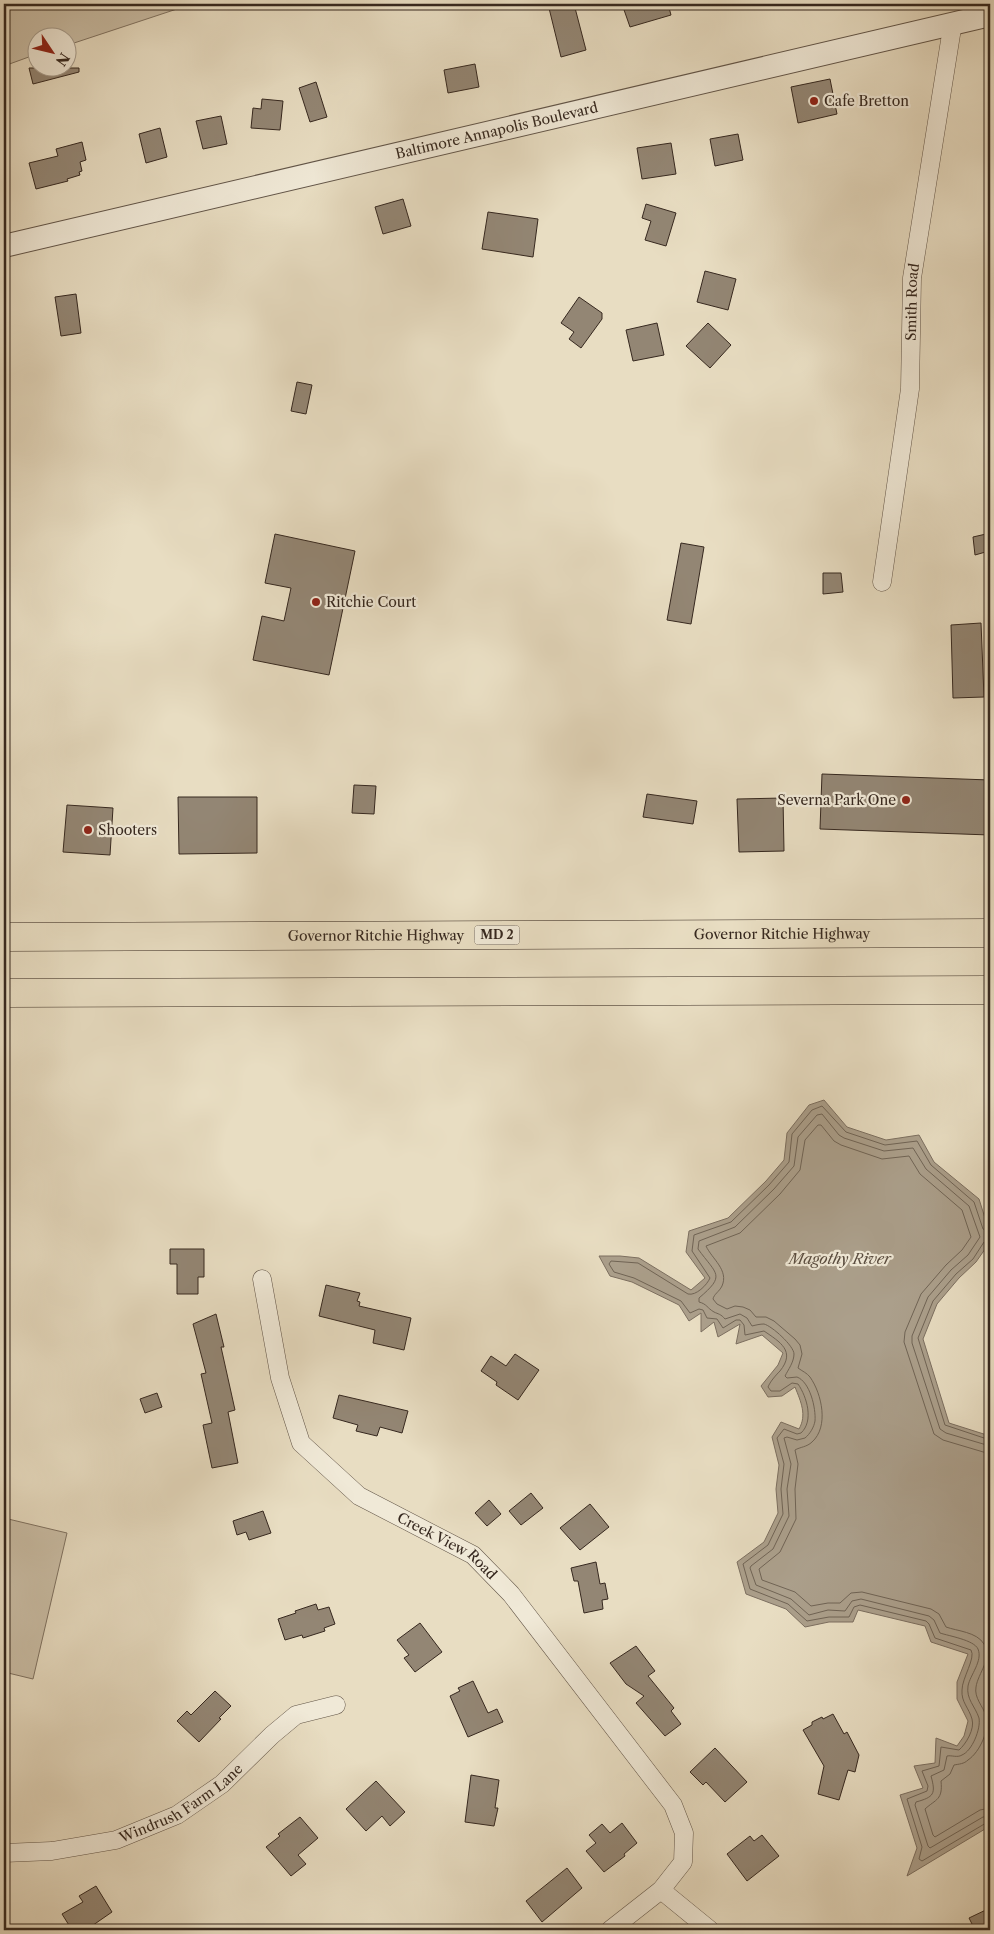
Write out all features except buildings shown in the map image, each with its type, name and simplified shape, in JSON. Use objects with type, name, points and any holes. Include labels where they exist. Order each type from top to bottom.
[{"type":"highway","name":"Governor Ritchie Highway","points":[[4,937],[990,933]]},
{"type":"highway","points":[[4,993],[990,990]]},
{"type":"street","name":"Baltimore Annapolis Boulevard","points":[[4,246],[953,22],[990,15]]},
{"type":"street","name":"Smith Road","points":[[882,582],[910,389],[912,278],[953,22]]},
{"type":"street","name":"Creek View Road","points":[[262,1279],[280,1378],[301,1443],[359,1496],[473,1555],[511,1594],[674,1805],[684,1833],[683,1862],[661,1890],[610,1930]]},
{"type":"street","name":"Windrush Farm Lane","points":[[4,1853],[52,1851],[116,1840],[178,1815],[222,1784],[272,1734],[296,1716],[336,1705]]},
{"type":"street","points":[[661,1890],[710,1930]]},
{"type":"shaded area","points":[[21,4],[192,4],[78,42],[78,28],[28,28],[28,57],[4,66],[4,10]]},
{"type":"shaded area","points":[[4,1518],[67,1533],[33,1679],[4,1672]]},
{"type":"water","name":"Magothy River","points":[[824,1100],[847,1127],[886,1140],[919,1135],[934,1162],[979,1199],[990,1234],[990,1242],[976,1262],[959,1278],[937,1304],[923,1339],[949,1423],[990,1436],[990,1826],[907,1876],[917,1848],[900,1795],[923,1788],[914,1766],[935,1763],[936,1738],[957,1746],[964,1736],[968,1721],[957,1699],[957,1682],[968,1654],[931,1642],[925,1626],[858,1610],[853,1622],[829,1622],[805,1627],[786,1609],[746,1594],[737,1562],[764,1542],[778,1513],[776,1489],[779,1465],[772,1437],[781,1422],[799,1429],[803,1419],[801,1403],[795,1387],[782,1396],[768,1397],[761,1386],[778,1365],[783,1353],[762,1335],[736,1344],[740,1324],[718,1337],[714,1322],[701,1332],[701,1313],[689,1321],[679,1305],[632,1282],[610,1276],[599,1256],[639,1258],[691,1290],[705,1278],[686,1252],[689,1231],[728,1218],[766,1181],[784,1160],[787,1133],[809,1105]]},
{"type":"place","name":"Cafe Bretton","points":[[814,101]]},
{"type":"place","name":"Ritchie Court","points":[[316,602]]},
{"type":"place","name":"Severna Park One","points":[[906,800]]},
{"type":"place","name":"Shooters","points":[[88,830]]}]
